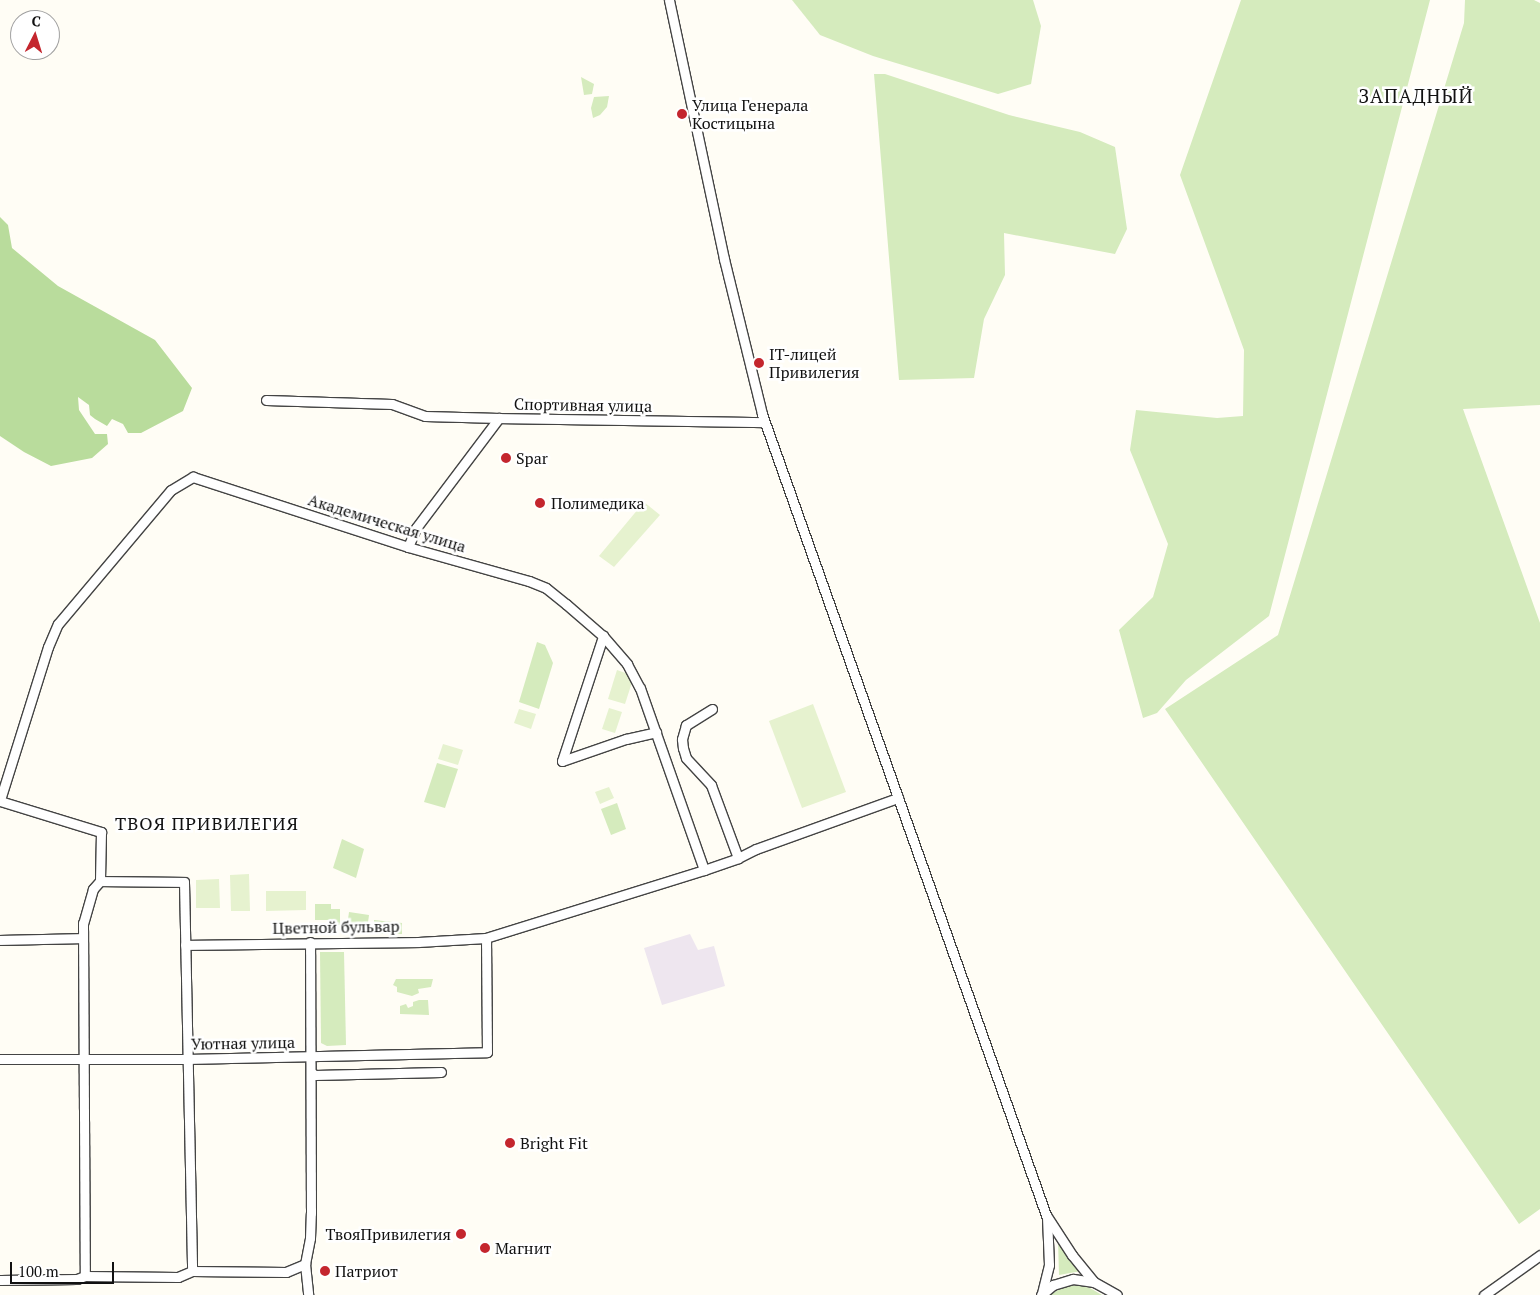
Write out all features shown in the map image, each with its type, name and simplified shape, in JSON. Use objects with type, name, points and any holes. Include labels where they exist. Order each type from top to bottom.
[{"type":"street","points":[[669,0],[724,259],[764,422],[1046,1215],[1072,1255],[1094,1282],[1117,1295]]},
{"type":"street","points":[[266,400],[392,404],[425,416],[499,418]]},
{"type":"street","name":"Спортивная улица","points":[[408,547],[416,528],[499,418],[764,422]]},
{"type":"street","name":"Академическая улица","points":[[0,801],[48,647],[58,624],[171,490],[193,477],[408,547],[537,584],[566,604],[603,636],[628,664],[640,688],[704,870]]},
{"type":"street","points":[[603,636],[562,761],[626,739],[656,732]]},
{"type":"street","points":[[712,709],[686,725],[682,739],[683,748],[686,758],[711,785],[738,858]]},
{"type":"street","name":"Цветной бульвар","points":[[185,945],[418,942],[486,938],[704,870],[738,858],[756,849],[898,798]]},
{"type":"street","points":[[0,801],[101,832],[100,881],[94,889],[82,923],[85,1276]]},
{"type":"street","points":[[100,881],[184,882],[186,1059],[192,1272]]},
{"type":"street","points":[[0,940],[82,938]]},
{"type":"street","name":"Уютная улица","points":[[0,1059],[186,1059],[488,1052],[486,938]]},
{"type":"street","points":[[308,1295],[305,1264],[312,1213],[310,942]]},
{"type":"street","points":[[311,1072],[315,1074],[441,1072]]},
{"type":"street","points":[[1041,1294],[1049,1265],[1046,1215]]},
{"type":"street","points":[[1484,1295],[1540,1255]]},
{"type":"street","points":[[0,1280],[77,1279],[85,1276],[178,1277],[192,1272],[286,1272],[305,1264]]},
{"type":"street","points":[[1041,1294],[1053,1285],[1066,1280],[1080,1279],[1094,1282]]},
{"type":"shaded area","points":[[690,934],[698,950],[714,946],[725,986],[662,1005],[644,948]]},
{"type":"green space","points":[[792,0],[1033,0],[1041,26],[1031,84],[998,94],[873,56],[820,35]]},
{"type":"green space","points":[[1241,0],[1430,0],[1269,616],[1186,680],[1157,713],[1143,718],[1119,630],[1153,597],[1168,544],[1130,450],[1136,410],[1217,418],[1243,416],[1244,350],[1180,175]]},
{"type":"green space","points":[[1465,0],[1534,0],[1540,3],[1540,405],[1463,409],[1540,623],[1540,1209],[1519,1224],[1165,709],[1278,635],[1464,23]]},
{"type":"green space","points":[[874,74],[885,74],[1009,115],[1080,132],[1115,147],[1127,229],[1115,254],[1004,233],[1005,275],[984,319],[974,378],[899,380]]},
{"type":"green space","points":[[581,77],[594,84],[592,94],[584,95]]},
{"type":"green space","points":[[609,96],[607,107],[600,115],[593,118],[591,108],[594,97]]},
{"type":"green space","points":[[0,217],[8,225],[12,248],[58,286],[155,340],[192,388],[183,411],[141,433],[128,433],[123,424],[112,419],[107,426],[95,419],[90,415],[89,405],[78,397],[79,410],[95,434],[107,434],[108,444],[92,458],[51,466],[24,452],[0,436]]},
{"type":"green space","points":[[644,502],[660,515],[614,567],[599,556]]},
{"type":"green space","points":[[537,642],[545,645],[553,663],[539,709],[519,702]]},
{"type":"green space","points":[[617,670],[634,676],[625,704],[608,699]]},
{"type":"green space","points":[[813,704],[846,792],[802,808],[769,721]]},
{"type":"green space","points":[[609,708],[622,712],[615,733],[602,729]]},
{"type":"green space","points":[[519,709],[536,714],[531,729],[514,723]]},
{"type":"green space","points":[[443,744],[463,750],[458,765],[438,759]]},
{"type":"green space","points":[[437,763],[458,769],[445,808],[424,802]]},
{"type":"green space","points":[[609,787],[614,798],[600,804],[595,792]]},
{"type":"green space","points":[[617,803],[626,829],[611,835],[601,809]]},
{"type":"green space","points":[[342,839],[364,849],[356,878],[333,868]]},
{"type":"green space","points":[[249,874],[250,911],[231,911],[230,875]]},
{"type":"green space","points":[[219,879],[220,908],[196,908],[196,880]]},
{"type":"green space","points":[[266,891],[306,891],[306,910],[266,911]]},
{"type":"green space","points":[[315,904],[331,904],[331,909],[340,909],[340,925],[331,925],[330,920],[315,920]]},
{"type":"green space","points":[[349,912],[369,915],[367,930],[347,927]]},
{"type":"green space","points":[[374,920],[402,923],[402,934],[374,934]]},
{"type":"green space","points":[[320,952],[344,952],[346,1045],[327,1046],[321,1043]]},
{"type":"green space","points":[[396,979],[433,979],[431,987],[418,989],[419,993],[412,996],[397,992],[397,987],[393,985]]},
{"type":"green space","points":[[428,1000],[429,1015],[400,1014],[400,1006],[406,1004],[408,1008],[413,1006],[413,1002]]},
{"type":"green space","points":[[1058,1240],[1081,1271],[1059,1275]]},
{"type":"green space","points":[[1077,1285],[1090,1288],[1102,1295],[1049,1295],[1064,1287]]},
{"type":"place","name":"Улица Генерала Костицына","points":[[682,114]]},
{"type":"place","name":"IT-лицей Привилегия","points":[[759,363]]},
{"type":"place","name":"Spar","points":[[506,458]]},
{"type":"place","name":"Полимедика","points":[[540,503]]},
{"type":"place","name":"Bright Fit","points":[[510,1143]]},
{"type":"place","name":"ТвояПривилегия","points":[[461,1234]]},
{"type":"place","name":"Магнит","points":[[485,1248]]},
{"type":"place","name":"Патриот","points":[[325,1271]]},
{"type":"district","name":"ЗАПАДНЫЙ","points":[[1416,96]]},
{"type":"district","name":"ТВОЯ ПРИВИЛЕГИЯ","points":[[207,823]]}]
